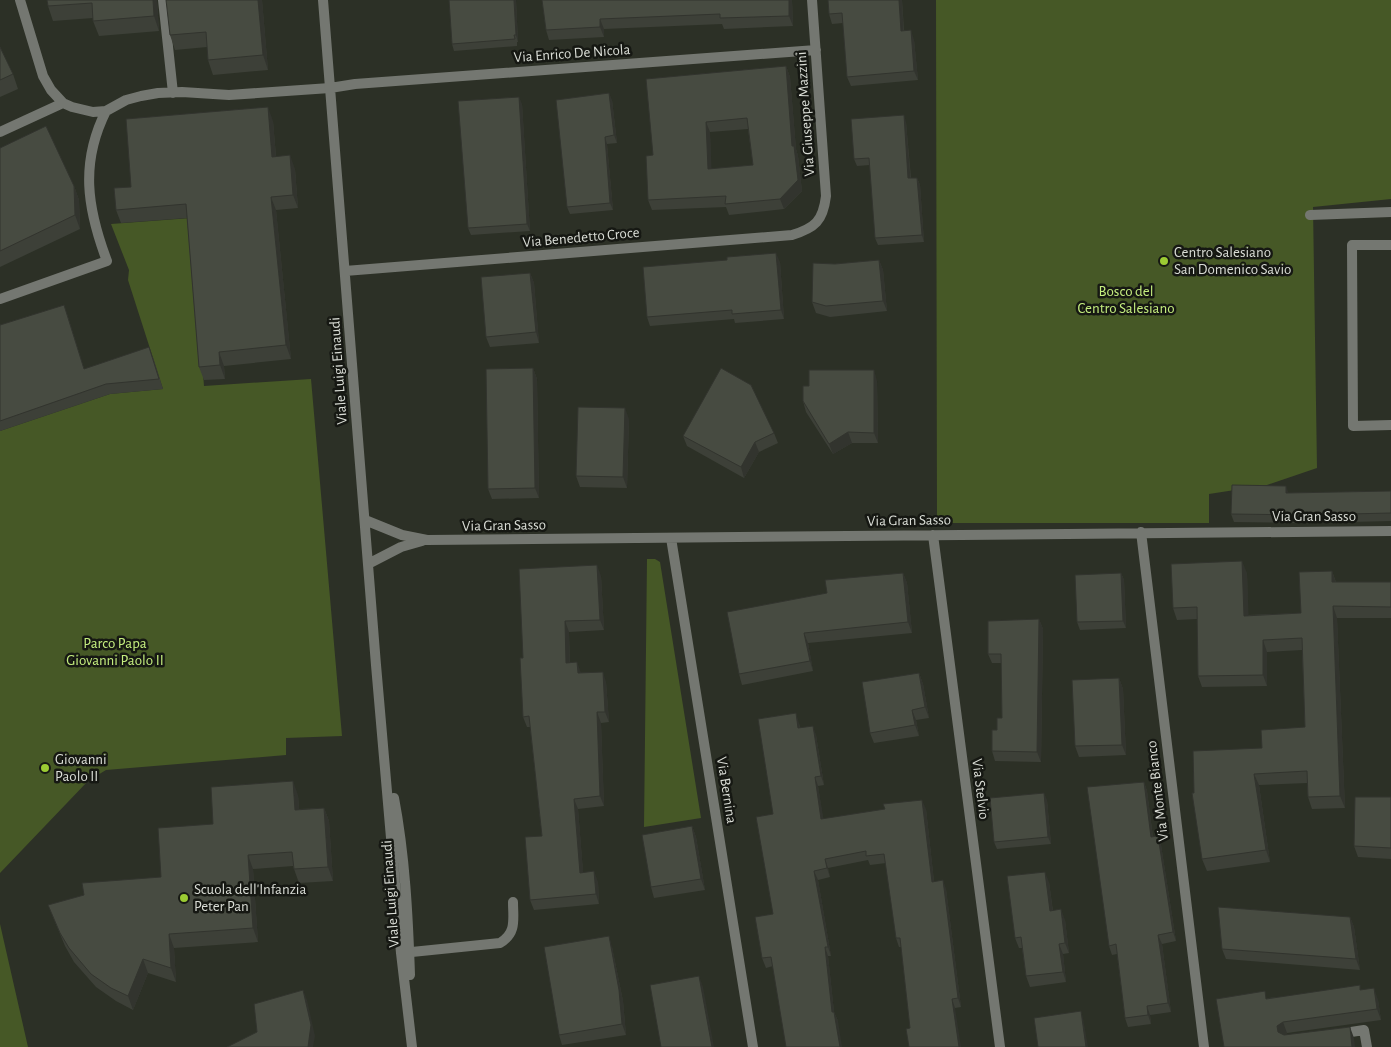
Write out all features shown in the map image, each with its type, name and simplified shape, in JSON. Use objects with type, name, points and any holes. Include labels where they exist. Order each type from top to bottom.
[{"type":"street","points":[[0,299],[107,261],[98,238],[91,209],[90,186],[90,159],[93,141],[106,111],[93,112],[63,103],[51,90],[43,76],[20,0]]},
{"type":"street","points":[[163,0],[173,93]]},
{"type":"street","name":"Viale Luigi Einaudi","points":[[323,0],[368,564],[405,952],[412,1047]]},
{"type":"street","name":"Via Giuseppe Mazzini","points":[[812,0],[826,196],[824,209],[816,224]]},
{"type":"street","name":"Via Enrico De Nicola","points":[[106,111],[112,106],[141,96],[173,93],[229,95],[816,50]]},
{"type":"street","points":[[0,132],[63,103]]},
{"type":"street","points":[[1310,215],[1391,212]]},
{"type":"street","name":"Via Benedetto Croce","points":[[345,270],[792,235],[807,230],[816,224]]},
{"type":"street","points":[[1391,245],[1352,245],[1354,426],[1391,425]]},
{"type":"street","name":"Via Gran Sasso","points":[[365,520],[402,535],[427,540],[1390,531]]},
{"type":"street","name":"Via Monte Bianco","points":[[1141,532],[1204,1047]]},
{"type":"street","name":"Via Stelvio","points":[[933,535],[1000,1047]]},
{"type":"street","name":"Via Bernina","points":[[672,538],[753,1047]]},
{"type":"street","name":"Via Gran Sasso","points":[[368,564],[401,547],[427,540]]},
{"type":"street","points":[[405,952],[500,942],[507,938],[513,928],[513,902]]},
{"type":"street","points":[[1326,1035],[1364,1030],[1367,1047]]},
{"type":"green space","name":"Bosco del Centro Salesiano","points":[[936,0],[1391,0],[1391,199],[1313,207],[1317,468],[1267,485],[1209,494],[1209,523],[937,523]]},
{"type":"green space","name":"Parco Papa Giovanni Paolo II","points":[[191,218],[204,386],[311,379],[342,736],[286,738],[286,755],[106,770],[88,781],[0,873],[0,431],[110,394],[163,389],[128,280],[129,270],[111,224]]},
{"type":"green space","points":[[647,559],[655,559],[660,562],[701,818],[644,827]]},
{"type":"green space","points":[[0,924],[28,1047],[0,1047]]},
{"type":"building","points":[[47,0],[153,0],[154,16],[93,21],[92,3],[48,6]]},
{"type":"building","points":[[166,0],[258,0],[263,55],[208,60],[206,32],[170,35]]},
{"type":"building","points":[[449,0],[514,0],[515,39],[452,44]]},
{"type":"building","points":[[542,0],[789,0],[789,16],[720,18],[720,14],[600,19],[600,27],[546,30]]},
{"type":"building","points":[[828,0],[899,0],[901,31],[911,30],[914,71],[847,77],[842,13],[829,14]]},
{"type":"building","points":[[0,47],[13,74],[0,80]]},
{"type":"building","points":[[786,66],[792,146],[794,146],[798,180],[780,199],[725,204],[726,196],[648,200],[646,156],[653,155],[646,79]],"holes":[[[747,118],[753,165],[708,169],[706,122]]]},
{"type":"building","points":[[609,93],[614,135],[605,137],[610,203],[567,207],[556,100]]},
{"type":"building","points":[[519,97],[527,224],[468,228],[458,101]]},
{"type":"building","points":[[268,107],[272,157],[290,155],[293,195],[271,197],[286,345],[219,352],[220,365],[199,367],[186,204],[116,210],[114,188],[131,187],[126,119]]},
{"type":"building","points":[[904,115],[908,178],[917,178],[922,235],[875,238],[869,158],[854,159],[851,119]]},
{"type":"building","points":[[46,126],[74,186],[75,215],[0,251],[0,148]]},
{"type":"building","points":[[776,253],[781,310],[732,314],[732,310],[647,317],[643,267],[727,260],[727,257]]},
{"type":"building","points":[[879,260],[883,301],[826,306],[812,302],[813,263],[835,264]]},
{"type":"building","points":[[530,273],[536,332],[486,337],[481,277]]},
{"type":"building","points":[[64,305],[84,369],[149,347],[159,379],[106,384],[0,421],[0,325]]},
{"type":"building","points":[[533,368],[535,488],[488,489],[486,369]]},
{"type":"building","points":[[721,368],[751,385],[774,433],[755,442],[741,467],[683,436]]},
{"type":"building","points":[[809,370],[874,370],[874,433],[848,432],[829,444],[803,401],[803,386],[809,386]]},
{"type":"building","points":[[578,407],[625,408],[623,477],[576,476]]},
{"type":"building","points":[[1232,485],[1286,486],[1286,493],[1391,491],[1391,513],[1231,514]]},
{"type":"building","points":[[1242,561],[1244,616],[1301,613],[1299,572],[1332,571],[1332,582],[1391,582],[1391,607],[1333,606],[1340,796],[1308,797],[1307,771],[1254,774],[1266,850],[1202,859],[1192,793],[1194,793],[1193,751],[1262,748],[1261,730],[1305,727],[1302,638],[1263,640],[1263,675],[1198,676],[1197,607],[1173,608],[1171,564]]},
{"type":"building","points":[[597,565],[600,620],[565,621],[566,663],[577,662],[578,673],[603,672],[605,712],[597,712],[600,796],[574,799],[580,873],[594,871],[596,894],[530,900],[525,837],[542,836],[529,716],[523,717],[520,658],[523,658],[519,569]]},
{"type":"building","points":[[903,573],[908,622],[804,633],[810,661],[739,674],[727,612],[827,593],[825,580]]},
{"type":"building","points":[[1121,573],[1123,621],[1077,622],[1075,575]]},
{"type":"building","points":[[1039,619],[1037,752],[992,751],[992,730],[997,730],[997,718],[1002,718],[1001,654],[988,654],[988,621]]},
{"type":"building","points":[[919,673],[925,707],[912,710],[915,725],[870,733],[862,682]]},
{"type":"building","points":[[1119,678],[1122,745],[1075,746],[1072,680]]},
{"type":"building","points":[[796,713],[798,728],[813,726],[821,776],[815,777],[821,819],[885,809],[883,804],[922,800],[932,882],[943,880],[958,998],[952,999],[959,1047],[909,1047],[906,1029],[910,1028],[900,938],[896,938],[884,854],[866,856],[866,851],[825,859],[827,868],[814,871],[828,947],[825,947],[832,1012],[834,1012],[840,1047],[786,1047],[771,957],[762,958],[755,917],[773,914],[756,817],[773,814],[758,719]]},
{"type":"building","points":[[293,781],[295,810],[324,808],[328,867],[294,869],[292,852],[248,855],[253,928],[169,934],[171,968],[143,959],[128,996],[111,988],[91,974],[69,948],[60,933],[48,905],[84,895],[82,883],[161,877],[158,828],[213,824],[211,787]]},
{"type":"building","points":[[1144,782],[1151,837],[1158,836],[1173,932],[1158,935],[1168,1003],[1147,1006],[1148,1015],[1125,1018],[1116,944],[1109,946],[1087,787]]},
{"type":"building","points":[[1044,793],[1048,837],[994,842],[990,798]]},
{"type":"building","points":[[1355,797],[1391,797],[1391,848],[1354,846]]},
{"type":"building","points":[[692,826],[701,879],[651,887],[642,835]]},
{"type":"building","points":[[1045,872],[1050,911],[1061,909],[1065,943],[1059,944],[1063,972],[1026,976],[1021,937],[1015,938],[1007,876]]},
{"type":"building","points":[[1218,907],[1350,917],[1356,959],[1222,949]]},
{"type":"building","points":[[609,936],[619,990],[622,1024],[559,1035],[544,947]]},
{"type":"building","points":[[699,976],[712,1047],[661,1047],[650,985]]},
{"type":"building","points":[[1360,985],[1360,990],[1374,988],[1377,1009],[1283,1022],[1277,1026],[1278,1032],[1284,1035],[1350,1027],[1352,1047],[1224,1047],[1216,999],[1265,991],[1266,999]]},
{"type":"building","points":[[303,990],[311,1025],[308,1047],[227,1047],[257,1032],[254,1004]]},
{"type":"building","points":[[1081,1011],[1086,1047],[1038,1047],[1034,1018]]},
{"type":"place","name":"Centro Salesiano San Domenico Savio","points":[[1164,261]]},
{"type":"place","name":"Giovanni Paolo II","points":[[45,768]]},
{"type":"place","name":"Scuola dell'Infanzia Peter Pan","points":[[184,898]]}]
